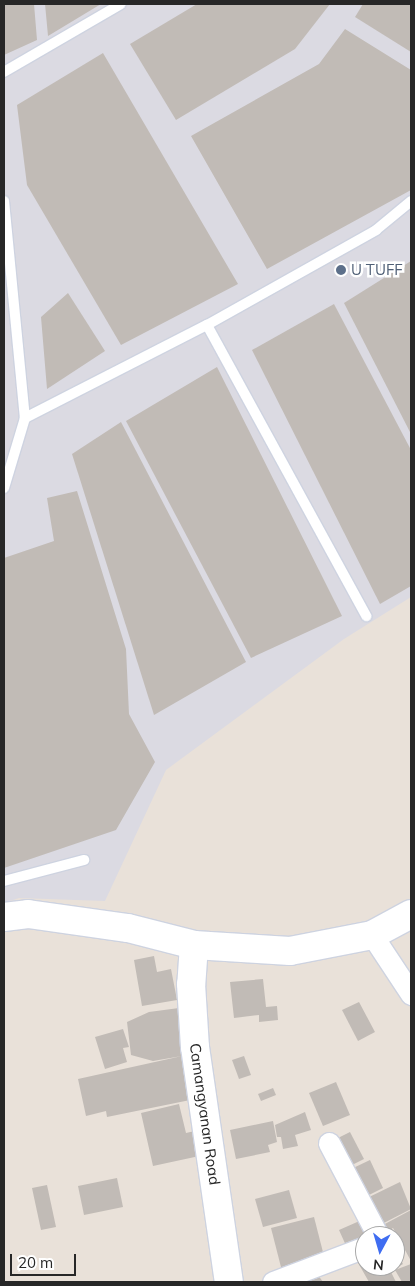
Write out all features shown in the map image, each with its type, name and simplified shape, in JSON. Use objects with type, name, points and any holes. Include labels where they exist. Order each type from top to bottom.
[{"type":"street","points":[[4,917],[28,914],[128,928],[194,946],[290,951],[372,935],[411,914]]},
{"type":"street","points":[[372,935],[411,994]]},
{"type":"street","name":"Camangyanan Road","points":[[194,946],[192,984],[195,1047],[229,1282]]},
{"type":"street","points":[[329,1143],[373,1226]]},
{"type":"street","points":[[273,1282],[355,1251]]},
{"type":"lane","points":[[4,72],[121,4]]},
{"type":"lane","points":[[4,201],[25,418],[4,488]]},
{"type":"lane","points":[[25,418],[207,325],[376,230],[411,201]]},
{"type":"lane","points":[[207,325],[366,616]]},
{"type":"lane","points":[[4,881],[84,860]]},
{"type":"shaded area","points":[[4,4],[411,4],[411,597],[344,639],[166,770],[105,901],[19,898],[4,903]]},
{"type":"building","points":[[4,4],[34,4],[37,40],[4,55]]},
{"type":"building","points":[[45,4],[101,4],[48,36]]},
{"type":"building","points":[[197,4],[330,4],[295,49],[176,120],[130,44]]},
{"type":"building","points":[[363,4],[411,4],[411,52],[355,17]]},
{"type":"building","points":[[345,29],[411,70],[411,190],[267,269],[191,136],[319,64]]},
{"type":"building","points":[[103,53],[238,284],[121,345],[27,185],[17,105]]},
{"type":"building","points":[[411,261],[411,434],[344,303]]},
{"type":"building","points":[[68,293],[105,351],[47,389],[41,317]]},
{"type":"building","points":[[334,304],[411,450],[411,586],[380,604],[252,350]]},
{"type":"building","points":[[217,367],[342,616],[251,658],[126,421]]},
{"type":"building","points":[[121,422],[246,662],[154,715],[72,454]]},
{"type":"building","points":[[77,491],[126,649],[129,714],[155,762],[116,830],[4,868],[4,558],[54,541],[47,498]]},
{"type":"building","points":[[154,956],[157,972],[171,969],[177,1000],[142,1006],[134,960]]},
{"type":"building","points":[[263,979],[266,1007],[277,1006],[278,1020],[259,1022],[259,1015],[234,1018],[230,982]]},
{"type":"building","points":[[359,1002],[375,1032],[358,1041],[342,1010]]},
{"type":"building","points":[[179,1008],[195,1099],[107,1117],[106,1111],[86,1116],[78,1079],[182,1056],[153,1061],[131,1055],[127,1022],[149,1012]]},
{"type":"building","points":[[123,1029],[129,1047],[123,1048],[127,1062],[105,1069],[95,1037]]},
{"type":"building","points":[[244,1056],[251,1075],[239,1079],[232,1060]]},
{"type":"building","points":[[336,1082],[350,1115],[323,1126],[309,1093]]},
{"type":"building","points":[[273,1088],[276,1095],[261,1101],[258,1094]]},
{"type":"building","points":[[179,1104],[186,1133],[199,1130],[204,1155],[153,1166],[141,1113]]},
{"type":"building","points":[[305,1112],[311,1130],[295,1135],[298,1146],[283,1149],[281,1137],[277,1137],[275,1125]]},
{"type":"building","points":[[273,1121],[277,1142],[268,1145],[270,1152],[236,1159],[230,1130]]},
{"type":"building","points":[[350,1132],[364,1159],[346,1168],[336,1139]]},
{"type":"building","points":[[370,1160],[383,1188],[363,1198],[349,1170]]},
{"type":"building","points":[[117,1178],[123,1207],[84,1215],[78,1186]]},
{"type":"building","points":[[400,1182],[411,1209],[378,1226],[365,1199]]},
{"type":"building","points":[[47,1185],[56,1227],[41,1230],[32,1188]]},
{"type":"building","points":[[289,1190],[297,1218],[263,1227],[255,1199]]},
{"type":"building","points":[[411,1210],[411,1261],[405,1250],[405,1226],[383,1225]]},
{"type":"building","points":[[314,1217],[325,1260],[282,1271],[271,1228]]},
{"type":"building","points":[[364,1219],[367,1226],[355,1226],[355,1247],[348,1250],[339,1230]]},
{"type":"building","points":[[411,1264],[411,1282],[402,1282],[398,1276],[405,1276],[405,1266]]},
{"type":"building","points":[[318,1275],[323,1282],[304,1282]]},
{"type":"building","points":[[366,1276],[393,1276],[396,1282],[369,1282]]},
{"type":"place","name":"U TUFF","points":[[341,270]]}]
